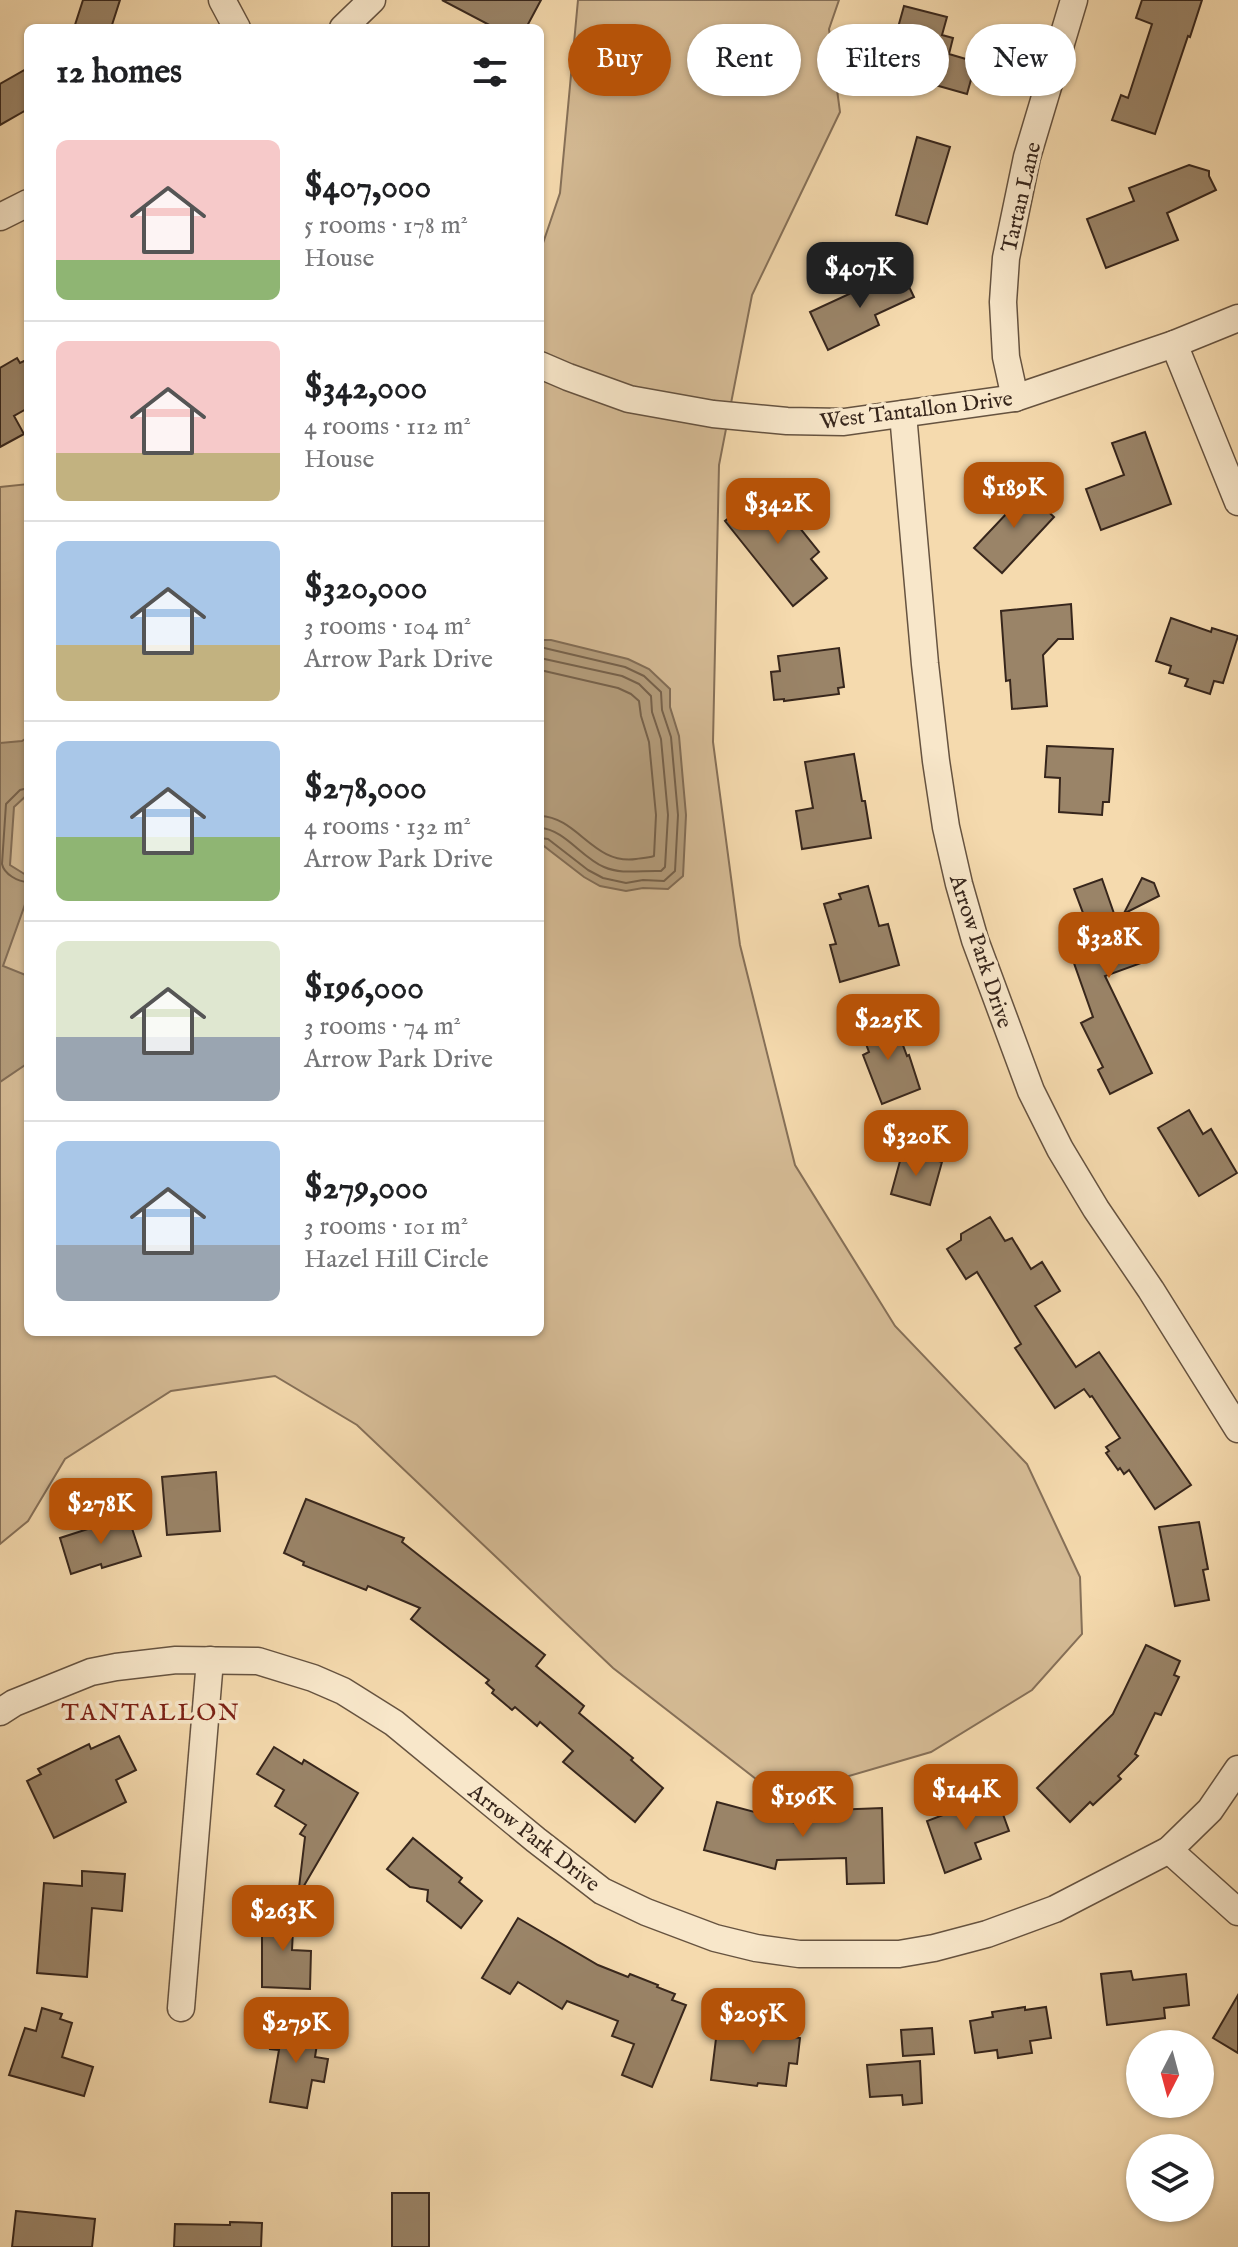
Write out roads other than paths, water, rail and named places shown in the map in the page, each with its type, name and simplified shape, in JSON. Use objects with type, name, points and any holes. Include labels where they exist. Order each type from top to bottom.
[{"type":"street","points":[[222,0],[235,24]]},
{"type":"street","points":[[347,24],[372,0]]},
{"type":"street","name":"Tartan Lane","points":[[1015,398],[1006,357],[1003,302],[1006,258],[1027,157],[1074,0]]},
{"type":"street","points":[[0,217],[24,205]]},
{"type":"street","name":"West Tantallon Drive","points":[[544,367],[629,399],[713,414],[787,421],[844,422],[1015,398],[1174,344],[1238,318]]},
{"type":"street","points":[[1174,344],[1238,502]]},
{"type":"street","name":"Arrow Park Drive","points":[[903,414],[936,761],[949,841],[975,940],[1031,1091],[1060,1149],[1238,1429]]},
{"type":"street","name":"Arrow Park Drive","points":[[0,1712],[14,1703],[91,1672],[176,1660],[258,1661],[343,1691],[394,1723],[602,1891],[646,1912],[715,1938],[799,1954],[899,1954],[934,1948],[987,1934],[1055,1909],[1169,1850],[1210,1810],[1238,1769]]},
{"type":"street","points":[[181,2008],[210,1660]]},
{"type":"street","points":[[1169,1850],[1238,1912]]},
{"type":"water","points":[[544,640],[628,659],[649,669],[670,689],[670,707],[679,736],[686,815],[683,876],[668,889],[626,891],[600,886],[544,846]]},
{"type":"water","points":[[24,740],[24,798],[14,807],[10,865],[24,874],[24,907],[3,966],[24,974],[24,1066],[0,1082],[0,743]]},
{"type":"district","name":"TANTALLON","points":[[151,1712]]}]
